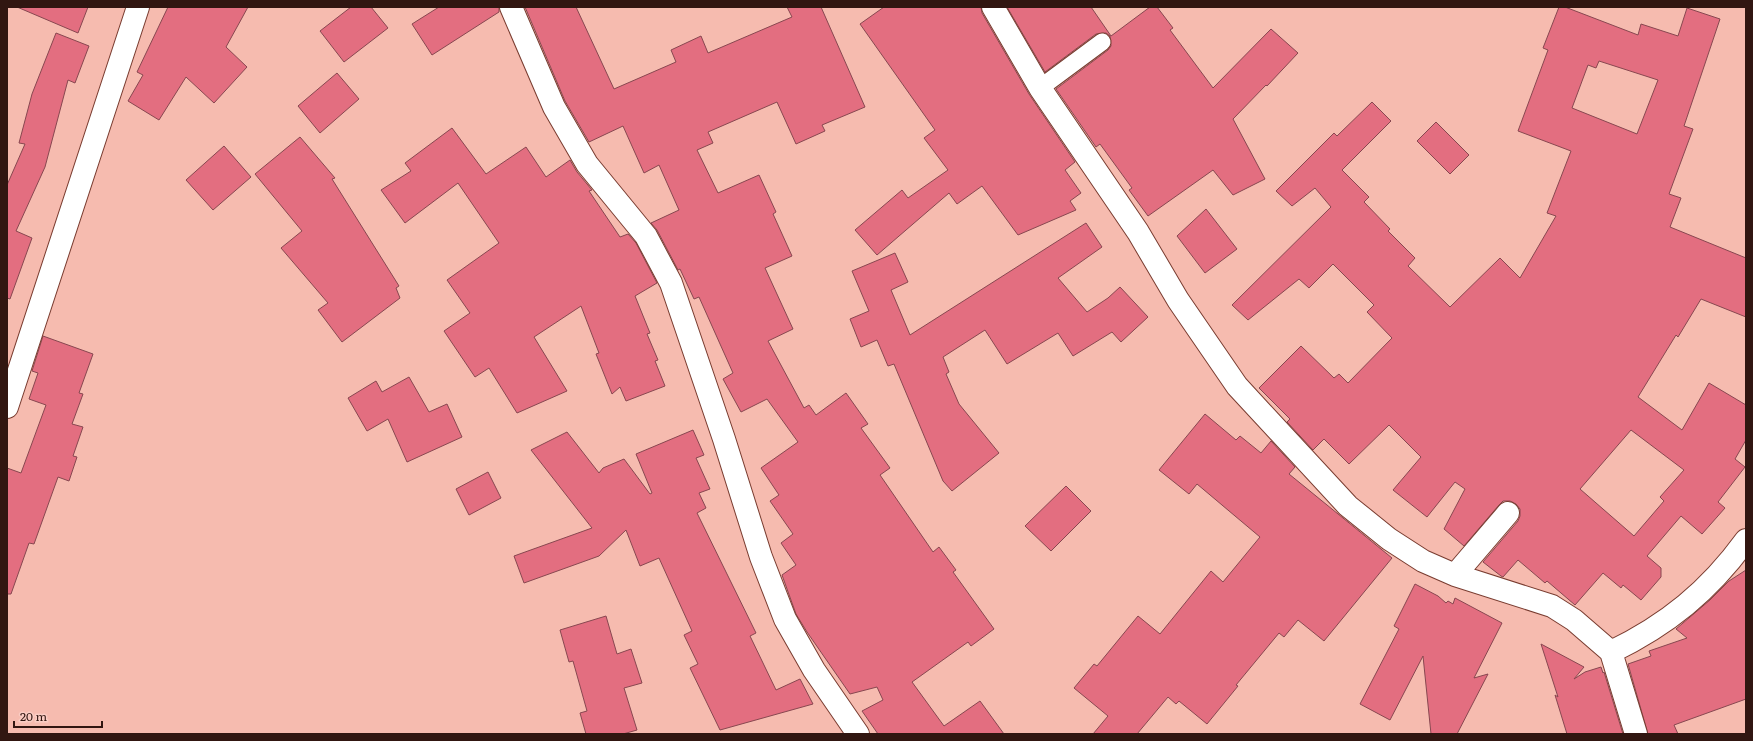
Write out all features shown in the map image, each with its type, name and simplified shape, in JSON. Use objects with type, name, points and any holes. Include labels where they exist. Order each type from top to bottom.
[{"type":"street","points":[[7,407],[138,7]]},
{"type":"street","points":[[511,7],[554,107],[588,164],[646,236],[671,282],[724,439],[761,557],[785,619],[814,670],[858,734]]},
{"type":"street","points":[[993,7],[1040,88],[1138,232],[1178,300],[1237,386],[1348,506],[1389,539],[1423,561],[1455,574],[1552,606],[1574,620],[1611,652],[1636,734]]},
{"type":"street","points":[[1455,574],[1508,513]]},
{"type":"street","points":[[1611,652],[1636,640],[1683,609],[1706,588],[1746,540]]},
{"type":"lane","points":[[1040,88],[1102,42]]},
{"type":"building","points":[[17,7],[88,7],[78,33]]},
{"type":"building","points":[[168,7],[248,7],[226,47],[247,67],[214,103],[186,77],[159,120],[128,101],[143,75],[137,72]]},
{"type":"building","points":[[351,7],[371,7],[388,28],[344,62],[320,31]]},
{"type":"building","points":[[439,7],[499,7],[499,12],[432,55],[412,24]]},
{"type":"building","points":[[525,7],[576,7],[614,89],[676,62],[671,50],[701,36],[708,53],[792,17],[787,7],[821,7],[865,107],[822,125],[825,131],[796,144],[777,102],[708,132],[713,143],[697,150],[718,193],[759,175],[776,212],[773,214],[792,256],[765,268],[793,329],[768,341],[804,408],[809,405],[816,415],[846,393],[868,424],[861,428],[890,468],[880,475],[933,552],[939,547],[956,570],[953,572],[994,629],[971,646],[968,642],[912,682],[944,726],[980,701],[1004,734],[878,734],[862,711],[883,700],[877,687],[850,694],[807,632],[796,614],[782,575],[796,565],[781,543],[793,534],[770,501],[779,495],[761,468],[798,442],[767,399],[741,412],[723,379],[733,373],[699,297],[694,299],[680,269],[678,270],[657,230],[651,223],[679,210],[659,165],[644,173],[623,126],[589,142],[565,101]]},
{"type":"building","points":[[884,7],[981,7],[982,13],[1029,94],[1075,162],[1065,170],[1081,193],[1070,201],[1076,210],[1018,235],[982,186],[957,204],[949,193],[877,255],[855,230],[902,190],[908,198],[948,170],[924,138],[935,130],[860,24]]},
{"type":"building","points":[[1007,7],[1091,7],[1111,36],[1150,7],[1157,7],[1173,28],[1170,30],[1213,88],[1271,29],[1298,53],[1233,119],[1265,179],[1233,195],[1213,170],[1148,216],[1129,190],[1132,188],[1100,144],[1096,147],[1056,89],[1108,50],[1111,46],[1110,36],[1106,33],[1096,34],[1045,72]]},
{"type":"building","points":[[1559,7],[1565,7],[1638,35],[1641,24],[1678,36],[1687,8],[1720,19],[1684,126],[1693,129],[1669,194],[1681,198],[1670,227],[1746,258],[1746,317],[1701,299],[1678,337],[1676,335],[1638,397],[1682,430],[1709,383],[1746,405],[1746,440],[1735,459],[1745,467],[1718,502],[1725,508],[1702,534],[1681,516],[1647,556],[1661,568],[1661,577],[1641,600],[1623,585],[1621,588],[1603,573],[1575,605],[1547,581],[1545,583],[1518,560],[1503,577],[1501,576],[1483,562],[1518,521],[1520,509],[1516,504],[1510,501],[1503,501],[1464,546],[1444,529],[1465,489],[1455,482],[1427,517],[1393,490],[1421,457],[1389,425],[1349,464],[1324,439],[1313,450],[1287,422],[1290,419],[1259,388],[1301,346],[1334,378],[1339,374],[1348,383],[1392,338],[1367,312],[1374,305],[1333,264],[1309,288],[1299,279],[1248,320],[1232,305],[1331,207],[1315,188],[1292,206],[1276,191],[1334,133],[1337,136],[1372,102],[1391,121],[1342,170],[1369,197],[1364,202],[1390,229],[1388,231],[1415,258],[1408,266],[1450,307],[1500,258],[1520,278],[1556,216],[1547,213],[1571,151],[1518,131],[1548,50],[1543,48]],"holes":[[[1599,61],[1658,80],[1637,134],[1572,108],[1588,65],[1596,68]],[[1631,430],[1684,470],[1660,497],[1664,501],[1634,536],[1580,489]]]},
{"type":"building","points":[[56,33],[89,46],[75,83],[68,80],[45,167],[16,231],[32,238],[10,299],[7,298],[7,185],[25,144],[19,143],[32,94]]},
{"type":"building","points":[[337,73],[359,99],[320,133],[298,106]]},
{"type":"building","points":[[1436,122],[1469,155],[1450,174],[1417,141]]},
{"type":"building","points":[[452,128],[486,174],[526,147],[546,177],[570,160],[577,172],[592,190],[589,191],[620,237],[628,234],[636,243],[657,283],[635,296],[650,333],[647,334],[658,360],[655,361],[665,386],[626,401],[620,387],[612,394],[596,354],[599,353],[581,306],[534,337],[567,391],[517,413],[489,368],[475,377],[444,331],[470,313],[447,280],[499,243],[458,183],[405,223],[381,190],[411,171],[405,163]]},
{"type":"building","points":[[300,137],[335,178],[332,179],[399,286],[396,288],[400,298],[342,342],[318,310],[328,303],[281,248],[302,231],[255,174]]},
{"type":"building","points":[[224,146],[251,177],[213,210],[186,180]]},
{"type":"building","points":[[1206,209],[1237,249],[1205,273],[1177,236]]},
{"type":"building","points":[[1086,223],[1102,247],[1058,278],[1087,312],[1108,298],[1120,287],[1148,317],[1121,342],[1112,332],[1073,356],[1058,333],[1007,364],[985,330],[943,357],[949,372],[946,374],[959,404],[999,453],[952,491],[943,481],[894,364],[888,366],[877,340],[861,347],[850,319],[869,311],[852,271],[895,253],[908,282],[891,290],[910,335]]},
{"type":"building","points":[[43,336],[93,354],[79,393],[83,394],[72,424],[83,427],[73,456],[77,457],[69,481],[58,477],[34,544],[29,543],[11,594],[7,594],[7,468],[21,473],[46,405],[29,399],[38,373],[32,371]]},
{"type":"building","points":[[409,377],[429,412],[447,404],[462,437],[407,462],[388,419],[367,431],[348,398],[376,381],[382,392]]},
{"type":"building","points":[[1205,414],[1236,440],[1240,436],[1261,453],[1271,441],[1295,467],[1289,474],[1392,558],[1324,641],[1298,620],[1284,637],[1279,633],[1236,685],[1238,686],[1207,724],[1179,701],[1176,704],[1168,697],[1137,734],[1093,734],[1108,716],[1074,688],[1094,664],[1097,666],[1138,616],[1160,634],[1211,571],[1223,582],[1260,537],[1197,484],[1189,494],[1159,470]]},
{"type":"building","points":[[693,430],[704,455],[696,458],[710,489],[699,493],[706,508],[697,513],[756,633],[750,636],[776,690],[800,679],[813,704],[720,730],[690,668],[698,664],[684,635],[692,631],[659,558],[640,566],[626,530],[599,556],[524,583],[514,556],[592,528],[531,450],[567,432],[599,473],[603,468],[624,459],[650,494],[652,493],[636,454]]},
{"type":"building","points":[[488,472],[501,498],[469,515],[456,489]]},
{"type":"building","points":[[1066,486],[1091,511],[1051,551],[1025,526]]},
{"type":"building","points":[[1746,570],[1746,699],[1674,725],[1678,734],[1648,734],[1628,664],[1651,656],[1649,651],[1687,638],[1676,629],[1710,600],[1729,581]]},
{"type":"building","points":[[1415,584],[1438,596],[1446,603],[1448,601],[1453,604],[1455,598],[1502,623],[1474,678],[1488,674],[1457,734],[1431,734],[1423,656],[1390,720],[1360,704],[1399,629],[1394,626]]},
{"type":"building","points":[[606,616],[617,654],[631,649],[642,683],[624,688],[637,730],[623,734],[586,734],[580,713],[587,711],[573,661],[569,662],[560,630]]},
{"type":"building","points":[[1541,644],[1584,667],[1574,679],[1585,672],[1601,667],[1603,673],[1604,672],[1623,734],[1567,734],[1555,695],[1558,697]]}]
